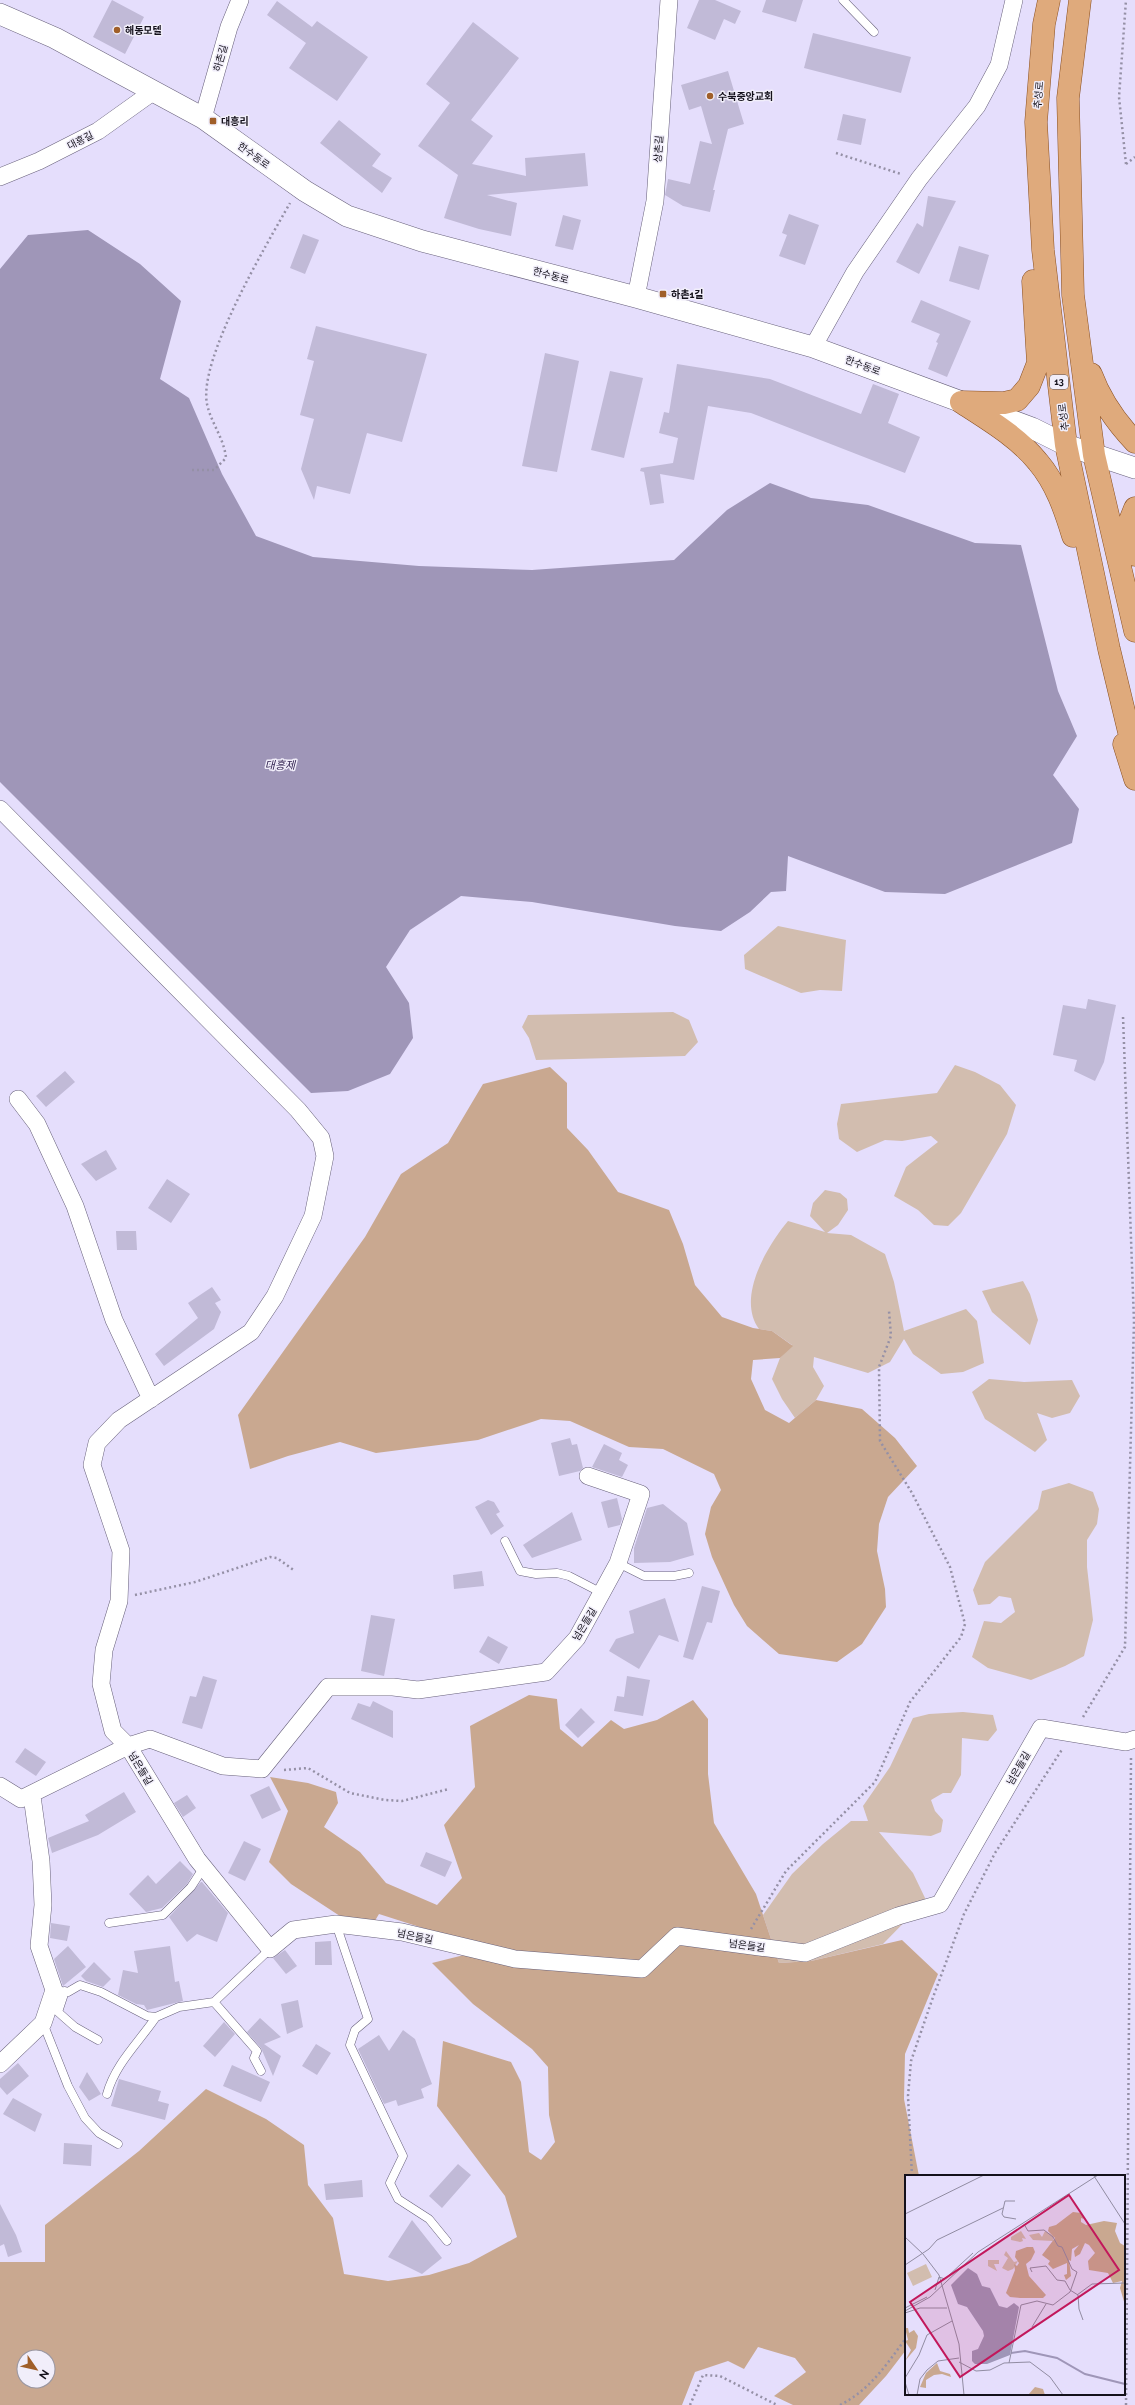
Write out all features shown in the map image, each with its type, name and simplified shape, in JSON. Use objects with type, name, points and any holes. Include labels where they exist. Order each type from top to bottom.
[{"type":"main road","name":"추성로","points":[[1049,0],[1044,24],[1036,122],[1043,250],[1066,445],[1109,648],[1135,757]]},
{"type":"main road","points":[[1080,0],[1068,98],[1073,295],[1094,455],[1135,631]]},
{"type":"main road","points":[[961,402],[1004,403],[1017,400],[1029,386],[1038,363],[1028,204],[1036,122]]},
{"type":"main road","points":[[1079,342],[1099,396],[1115,421],[1135,442]]},
{"type":"main road","points":[[961,402],[1005,431],[1038,462],[1062,501],[1075,545],[1120,731],[1135,779]]},
{"type":"main road","points":[[1135,508],[1129,523],[1135,555]]},
{"type":"street","name":"하촌길","points":[[203,118],[229,27],[240,0]]},
{"type":"street","name":"상촌길","points":[[636,297],[655,201],[669,0]]},
{"type":"street","points":[[813,347],[855,272],[919,179],[977,106],[999,65],[1014,0]]},
{"type":"street","name":"한수동로","points":[[0,14],[56,38],[203,118],[299,187],[347,216],[398,234],[636,297],[813,347],[1032,428],[1066,445],[1135,468]]},
{"type":"street","name":"대흥길","points":[[0,177],[38,162],[98,131],[154,91]]},
{"type":"street","points":[[0,809],[298,1110],[321,1138],[325,1156],[313,1216],[275,1296],[251,1332],[119,1420],[97,1443],[92,1465],[121,1551],[119,1598],[104,1650],[101,1684],[113,1731],[128,1746],[32,1796],[21,1799],[0,1786]]},
{"type":"street","points":[[18,1099],[37,1124],[75,1206],[114,1320],[151,1399]]},
{"type":"street","name":"넘은들길","points":[[588,1476],[641,1494],[618,1563],[578,1638],[546,1672],[418,1690],[393,1687],[328,1687],[262,1769],[223,1766],[150,1739],[128,1746],[204,1867],[270,1949],[293,1930],[336,1924],[402,1932],[515,1959],[642,1969],[677,1936],[805,1954],[898,1916],[940,1904],[1041,1728],[1131,1741]]},
{"type":"street","points":[[0,2064],[43,2023],[60,1991],[39,1946],[43,1905],[41,1861],[32,1796]]},
{"type":"lane","points":[[843,0],[874,32]]},
{"type":"lane","points":[[505,1541],[520,1571],[536,1574],[563,1574],[602,1593]]},
{"type":"lane","points":[[618,1563],[644,1576],[674,1576],[689,1572]]},
{"type":"lane","points":[[109,1923],[163,1915],[191,1887],[204,1867]]},
{"type":"lane","points":[[336,1924],[368,2019],[355,2030],[350,2045],[403,2156],[390,2183],[398,2199],[429,2219],[447,2241]]},
{"type":"lane","name":"넘은들길","points":[[214,2002],[270,1949]]},
{"type":"lane","points":[[98,2040],[75,2027],[58,2012],[60,1991],[80,1985],[101,1992],[147,2016],[156,2017]]},
{"type":"lane","points":[[107,2094],[111,2080],[121,2064],[156,2017],[179,2007],[214,2002],[257,2051],[254,2058],[261,2071]]},
{"type":"lane","points":[[43,2023],[68,2086],[85,2118],[99,2133],[118,2144]]},
{"type":"path","points":[[1126,0],[1119,97],[1126,164],[1135,157]]},
{"type":"path","points":[[836,153],[919,179]]},
{"type":"path","points":[[192,470],[214,470],[226,458],[225,445],[207,403],[211,360],[265,247],[299,187]]},
{"type":"path","points":[[912,2175],[908,2096],[911,2061],[964,1914],[995,1853],[1074,1733],[1125,1647],[1134,1322],[1123,1016]]},
{"type":"path","points":[[742,1945],[786,1871],[875,1782],[910,1702],[961,1637],[965,1624],[950,1567],[912,1493],[880,1441],[879,1367],[891,1336],[889,1311]]},
{"type":"path","points":[[119,1598],[195,1582],[270,1557],[278,1558],[295,1571]]},
{"type":"path","points":[[1126,2405],[1125,2264],[1132,1760],[1131,1741]]},
{"type":"path","points":[[262,1769],[308,1768],[350,1793],[385,1800],[402,1801],[449,1789]]},
{"type":"path","points":[[840,2405],[851,2400],[879,2376],[905,2339]]},
{"type":"path","points":[[690,2405],[703,2375],[720,2376],[777,2405]]},
{"type":"shaded area","points":[[778,926],[846,940],[842,991],[820,990],[801,993],[745,969],[744,955]]},
{"type":"shaded area","points":[[673,1012],[689,1020],[698,1042],[685,1056],[536,1060],[529,1038],[522,1027],[528,1015]]},
{"type":"shaded area","points":[[955,1065],[975,1072],[1000,1085],[1016,1105],[1007,1134],[961,1213],[948,1226],[934,1225],[918,1210],[894,1196],[906,1167],[938,1142],[931,1136],[902,1141],[885,1140],[857,1152],[839,1139],[837,1124],[841,1104],[937,1093]]},
{"type":"shaded area","points":[[550,1067],[567,1083],[567,1128],[588,1150],[618,1192],[669,1210],[683,1244],[695,1285],[722,1317],[753,1328],[772,1331],[793,1346],[780,1358],[753,1360],[751,1379],[765,1410],[789,1423],[816,1400],[862,1409],[895,1438],[917,1466],[888,1497],[879,1524],[877,1551],[885,1589],[886,1607],[862,1644],[837,1662],[779,1654],[747,1626],[734,1605],[712,1557],[705,1534],[711,1507],[721,1490],[714,1474],[663,1449],[629,1447],[570,1421],[541,1419],[478,1440],[376,1453],[340,1442],[288,1456],[250,1469],[238,1415],[365,1237],[401,1174],[448,1143],[483,1084]]},
{"type":"shaded area","points":[[825,1190],[840,1193],[847,1199],[848,1210],[838,1225],[827,1233],[851,1235],[885,1254],[894,1282],[904,1331],[966,1309],[977,1321],[984,1363],[963,1372],[941,1374],[913,1354],[904,1339],[890,1362],[868,1373],[814,1357],[813,1367],[824,1386],[816,1400],[795,1418],[782,1399],[772,1379],[780,1358],[792,1345],[772,1331],[759,1329],[753,1316],[751,1303],[757,1273],[771,1244],[788,1221],[825,1232],[810,1216],[813,1203]]},
{"type":"shaded area","points":[[1023,1281],[1030,1294],[1038,1320],[1030,1345],[992,1312],[982,1291]]},
{"type":"shaded area","points":[[989,1379],[1024,1382],[1072,1380],[1080,1396],[1070,1413],[1052,1418],[1037,1413],[1047,1440],[1035,1452],[985,1419],[972,1392]]},
{"type":"shaded area","points":[[1069,1483],[1093,1492],[1099,1509],[1097,1524],[1087,1540],[1087,1567],[1093,1620],[1084,1656],[1065,1666],[1031,1680],[988,1668],[972,1657],[984,1621],[1001,1623],[1015,1612],[1011,1598],[999,1596],[990,1604],[978,1605],[973,1590],[985,1562],[1038,1509],[1042,1491]]},
{"type":"shaded area","points":[[529,1695],[557,1699],[560,1729],[582,1747],[611,1720],[624,1729],[657,1720],[693,1700],[708,1719],[708,1774],[714,1823],[756,1894],[779,1963],[811,1961],[902,1940],[938,1974],[905,2054],[904,2099],[919,2175],[905,2175],[905,2351],[886,2376],[859,2405],[793,2405],[774,2396],[806,2372],[795,2358],[758,2347],[744,2369],[728,2361],[695,2372],[682,2405],[0,2405],[0,2262],[45,2262],[45,2225],[139,2151],[206,2089],[266,2119],[304,2145],[308,2185],[333,2218],[344,2274],[388,2281],[429,2275],[469,2263],[517,2237],[505,2196],[437,2106],[443,2041],[511,2062],[521,2082],[529,2152],[541,2160],[555,2142],[549,2115],[548,2067],[532,2049],[473,2004],[432,1963],[464,1955],[429,1930],[379,1914],[373,1924],[346,1920],[291,1884],[269,1862],[288,1811],[270,1777],[308,1783],[336,1792],[338,1803],[324,1827],[360,1852],[386,1883],[437,1905],[462,1878],[444,1825],[475,1787],[470,1726]]},
{"type":"shaded area","points":[[963,1712],[993,1715],[997,1730],[988,1741],[962,1738],[961,1775],[951,1793],[943,1793],[931,1800],[935,1811],[943,1820],[941,1832],[931,1836],[879,1832],[913,1873],[926,1900],[883,1944],[811,1961],[779,1963],[763,1915],[792,1874],[823,1844],[851,1821],[868,1821],[863,1806],[890,1767],[913,1718],[929,1714]]},
{"type":"water","name":"대흥제","points":[[88,230],[140,264],[181,301],[160,379],[189,398],[222,474],[256,536],[313,557],[419,566],[532,570],[674,560],[727,510],[770,483],[811,498],[868,505],[975,543],[1021,545],[1058,691],[1077,736],[1053,775],[1079,809],[1072,843],[945,894],[885,892],[788,856],[786,891],[771,892],[750,912],[721,931],[675,926],[532,902],[461,896],[410,930],[386,967],[409,1003],[413,1038],[390,1074],[348,1091],[311,1093],[0,782],[0,269],[28,235]]},
{"type":"building","points":[[112,0],[144,17],[125,54],[93,37]]},
{"type":"building","points":[[699,0],[715,0],[741,11],[735,24],[724,19],[715,40],[687,28]]},
{"type":"building","points":[[766,0],[803,0],[796,22],[762,12]]},
{"type":"building","points":[[277,1],[312,27],[317,21],[368,57],[337,101],[289,68],[306,43],[267,15]]},
{"type":"building","points":[[473,22],[519,58],[471,120],[493,136],[472,164],[526,176],[525,158],[585,153],[588,186],[487,195],[517,203],[511,236],[479,229],[444,218],[458,175],[418,146],[450,103],[426,84]]},
{"type":"building","points":[[813,33],[911,57],[901,93],[804,68]]},
{"type":"building","points":[[728,71],[744,124],[728,129],[713,190],[715,190],[710,212],[683,206],[665,195],[668,179],[690,184],[700,141],[712,144],[701,106],[689,110],[681,85]]},
{"type":"building","points":[[843,114],[866,119],[861,145],[837,140]]},
{"type":"building","points":[[339,120],[381,154],[372,166],[392,178],[382,193],[320,143]]},
{"type":"building","points":[[928,196],[956,201],[919,274],[896,262],[917,223],[923,227]]},
{"type":"building","points":[[789,214],[819,225],[805,265],[779,256],[787,235],[782,233]]},
{"type":"building","points":[[563,215],[581,220],[573,250],[555,246]]},
{"type":"building","points":[[303,234],[319,240],[305,274],[290,268]]},
{"type":"building","points":[[959,246],[989,255],[979,290],[949,281]]},
{"type":"building","points":[[921,300],[971,321],[947,377],[928,369],[940,334],[911,322]]},
{"type":"building","points":[[316,326],[427,354],[402,442],[367,433],[350,494],[317,486],[314,500],[301,469],[314,419],[300,415],[314,361],[307,359]]},
{"type":"building","points":[[545,353],[579,361],[557,472],[522,466]]},
{"type":"building","points":[[677,364],[770,379],[861,414],[873,384],[899,394],[888,423],[920,437],[905,473],[751,413],[708,406],[694,480],[660,474],[664,503],[650,505],[644,472],[640,471],[641,468],[673,463],[678,438],[659,433],[664,412],[669,413]]},
{"type":"building","points":[[610,371],[643,378],[624,458],[591,450]]},
{"type":"building","points":[[1088,999],[1116,1005],[1104,1062],[1095,1081],[1074,1071],[1077,1060],[1053,1055],[1063,1005],[1086,1009]]},
{"type":"building","points":[[65,1071],[75,1082],[46,1107],[36,1096]]},
{"type":"building","points":[[106,1150],[117,1169],[96,1181],[81,1164]]},
{"type":"building","points":[[167,1179],[190,1194],[171,1223],[148,1208]]},
{"type":"building","points":[[116,1231],[136,1231],[137,1250],[117,1250]]},
{"type":"building","points":[[212,1287],[221,1300],[215,1303],[221,1312],[214,1329],[164,1366],[155,1354],[198,1318],[188,1303]]},
{"type":"building","points":[[570,1438],[572,1445],[577,1444],[583,1468],[580,1471],[559,1476],[551,1443]]},
{"type":"building","points":[[604,1444],[622,1453],[619,1460],[628,1465],[622,1477],[592,1467]]},
{"type":"building","points":[[617,1498],[622,1519],[620,1525],[608,1528],[601,1502]]},
{"type":"building","points":[[488,1500],[494,1502],[500,1512],[496,1514],[504,1526],[491,1535],[475,1507]]},
{"type":"building","points":[[663,1504],[687,1523],[694,1555],[670,1562],[634,1563],[634,1548],[647,1508]]},
{"type":"building","points":[[572,1512],[582,1540],[532,1558],[523,1545]]},
{"type":"building","points":[[482,1571],[484,1586],[454,1589],[453,1575]]},
{"type":"building","points":[[702,1586],[720,1591],[712,1623],[707,1622],[693,1660],[683,1657]]},
{"type":"building","points":[[665,1598],[679,1642],[659,1635],[639,1669],[609,1651],[616,1639],[634,1633],[629,1611]]},
{"type":"building","points":[[371,1615],[395,1619],[384,1676],[361,1671]]},
{"type":"building","points":[[488,1636],[508,1647],[499,1664],[479,1652]]},
{"type":"building","points":[[203,1676],[217,1680],[202,1729],[182,1723],[190,1696],[196,1697]]},
{"type":"building","points":[[627,1676],[650,1680],[643,1716],[614,1711],[617,1696],[624,1697]]},
{"type":"building","points":[[373,1701],[393,1711],[393,1738],[351,1719],[358,1703],[370,1707]]},
{"type":"building","points":[[581,1708],[595,1722],[578,1738],[565,1725]]},
{"type":"building","points":[[25,1748],[46,1762],[36,1776],[15,1762]]},
{"type":"building","points":[[269,1786],[281,1810],[262,1819],[250,1795]]},
{"type":"building","points":[[124,1792],[136,1812],[98,1835],[52,1853],[48,1838],[89,1821],[85,1815]]},
{"type":"building","points":[[187,1795],[196,1808],[183,1817],[174,1803]]},
{"type":"building","points":[[244,1841],[261,1849],[245,1881],[228,1873]]},
{"type":"building","points":[[426,1852],[452,1862],[445,1877],[420,1866]]},
{"type":"building","points":[[180,1861],[193,1874],[187,1884],[162,1908],[146,1912],[129,1894],[148,1875],[156,1884]]},
{"type":"building","points":[[201,1882],[228,1913],[217,1942],[197,1934],[187,1942],[169,1917]]},
{"type":"building","points":[[51,1923],[70,1926],[67,1941],[50,1938]]},
{"type":"building","points":[[331,1941],[332,1965],[315,1965],[315,1942]]},
{"type":"building","points":[[68,1946],[86,1967],[63,1986],[54,1959]]},
{"type":"building","points":[[170,1946],[175,1982],[179,1981],[183,2001],[147,2010],[144,2005],[136,2004],[118,1995],[123,1970],[138,1973],[134,1951]]},
{"type":"building","points":[[285,1950],[297,1966],[286,1974],[273,1958]]},
{"type":"building","points":[[94,1962],[111,1979],[103,1987],[86,1981],[81,1976]]},
{"type":"building","points":[[298,2000],[303,2027],[287,2034],[281,2004]]},
{"type":"building","points":[[260,2018],[281,2037],[264,2044],[281,2056],[273,2076],[261,2048],[247,2032]]},
{"type":"building","points":[[224,2022],[235,2034],[215,2057],[203,2046]]},
{"type":"building","points":[[403,2030],[415,2039],[432,2084],[421,2089],[424,2098],[398,2106],[396,2100],[384,2104],[358,2049],[379,2035],[389,2051]]},
{"type":"building","points":[[316,2044],[331,2053],[317,2075],[302,2066]]},
{"type":"building","points":[[18,2063],[29,2076],[7,2095],[0,2087],[0,2079]]},
{"type":"building","points":[[232,2065],[270,2082],[261,2102],[223,2086]]},
{"type":"building","points":[[87,2072],[101,2094],[89,2101],[79,2087]]},
{"type":"building","points":[[119,2079],[161,2091],[158,2101],[169,2104],[165,2120],[111,2106]]},
{"type":"building","points":[[13,2098],[42,2114],[35,2132],[3,2114]]},
{"type":"building","points":[[64,2143],[92,2145],[91,2166],[63,2164]]},
{"type":"building","points":[[458,2164],[471,2175],[442,2208],[429,2196]]},
{"type":"building","points":[[362,2180],[363,2197],[326,2200],[324,2184]]},
{"type":"building","points":[[0,2204],[16,2235],[22,2252],[8,2257],[4,2244],[0,2246]]},
{"type":"building","points":[[412,2220],[442,2258],[422,2274],[388,2257]]},
{"type":"place","name":"해동모텔","points":[[117,30]]},
{"type":"place","name":"수북중앙교회","points":[[710,96]]},
{"type":"place","name":"대흥리","points":[[213,121]]},
{"type":"place","name":"하촌1길","points":[[663,294]]}]
